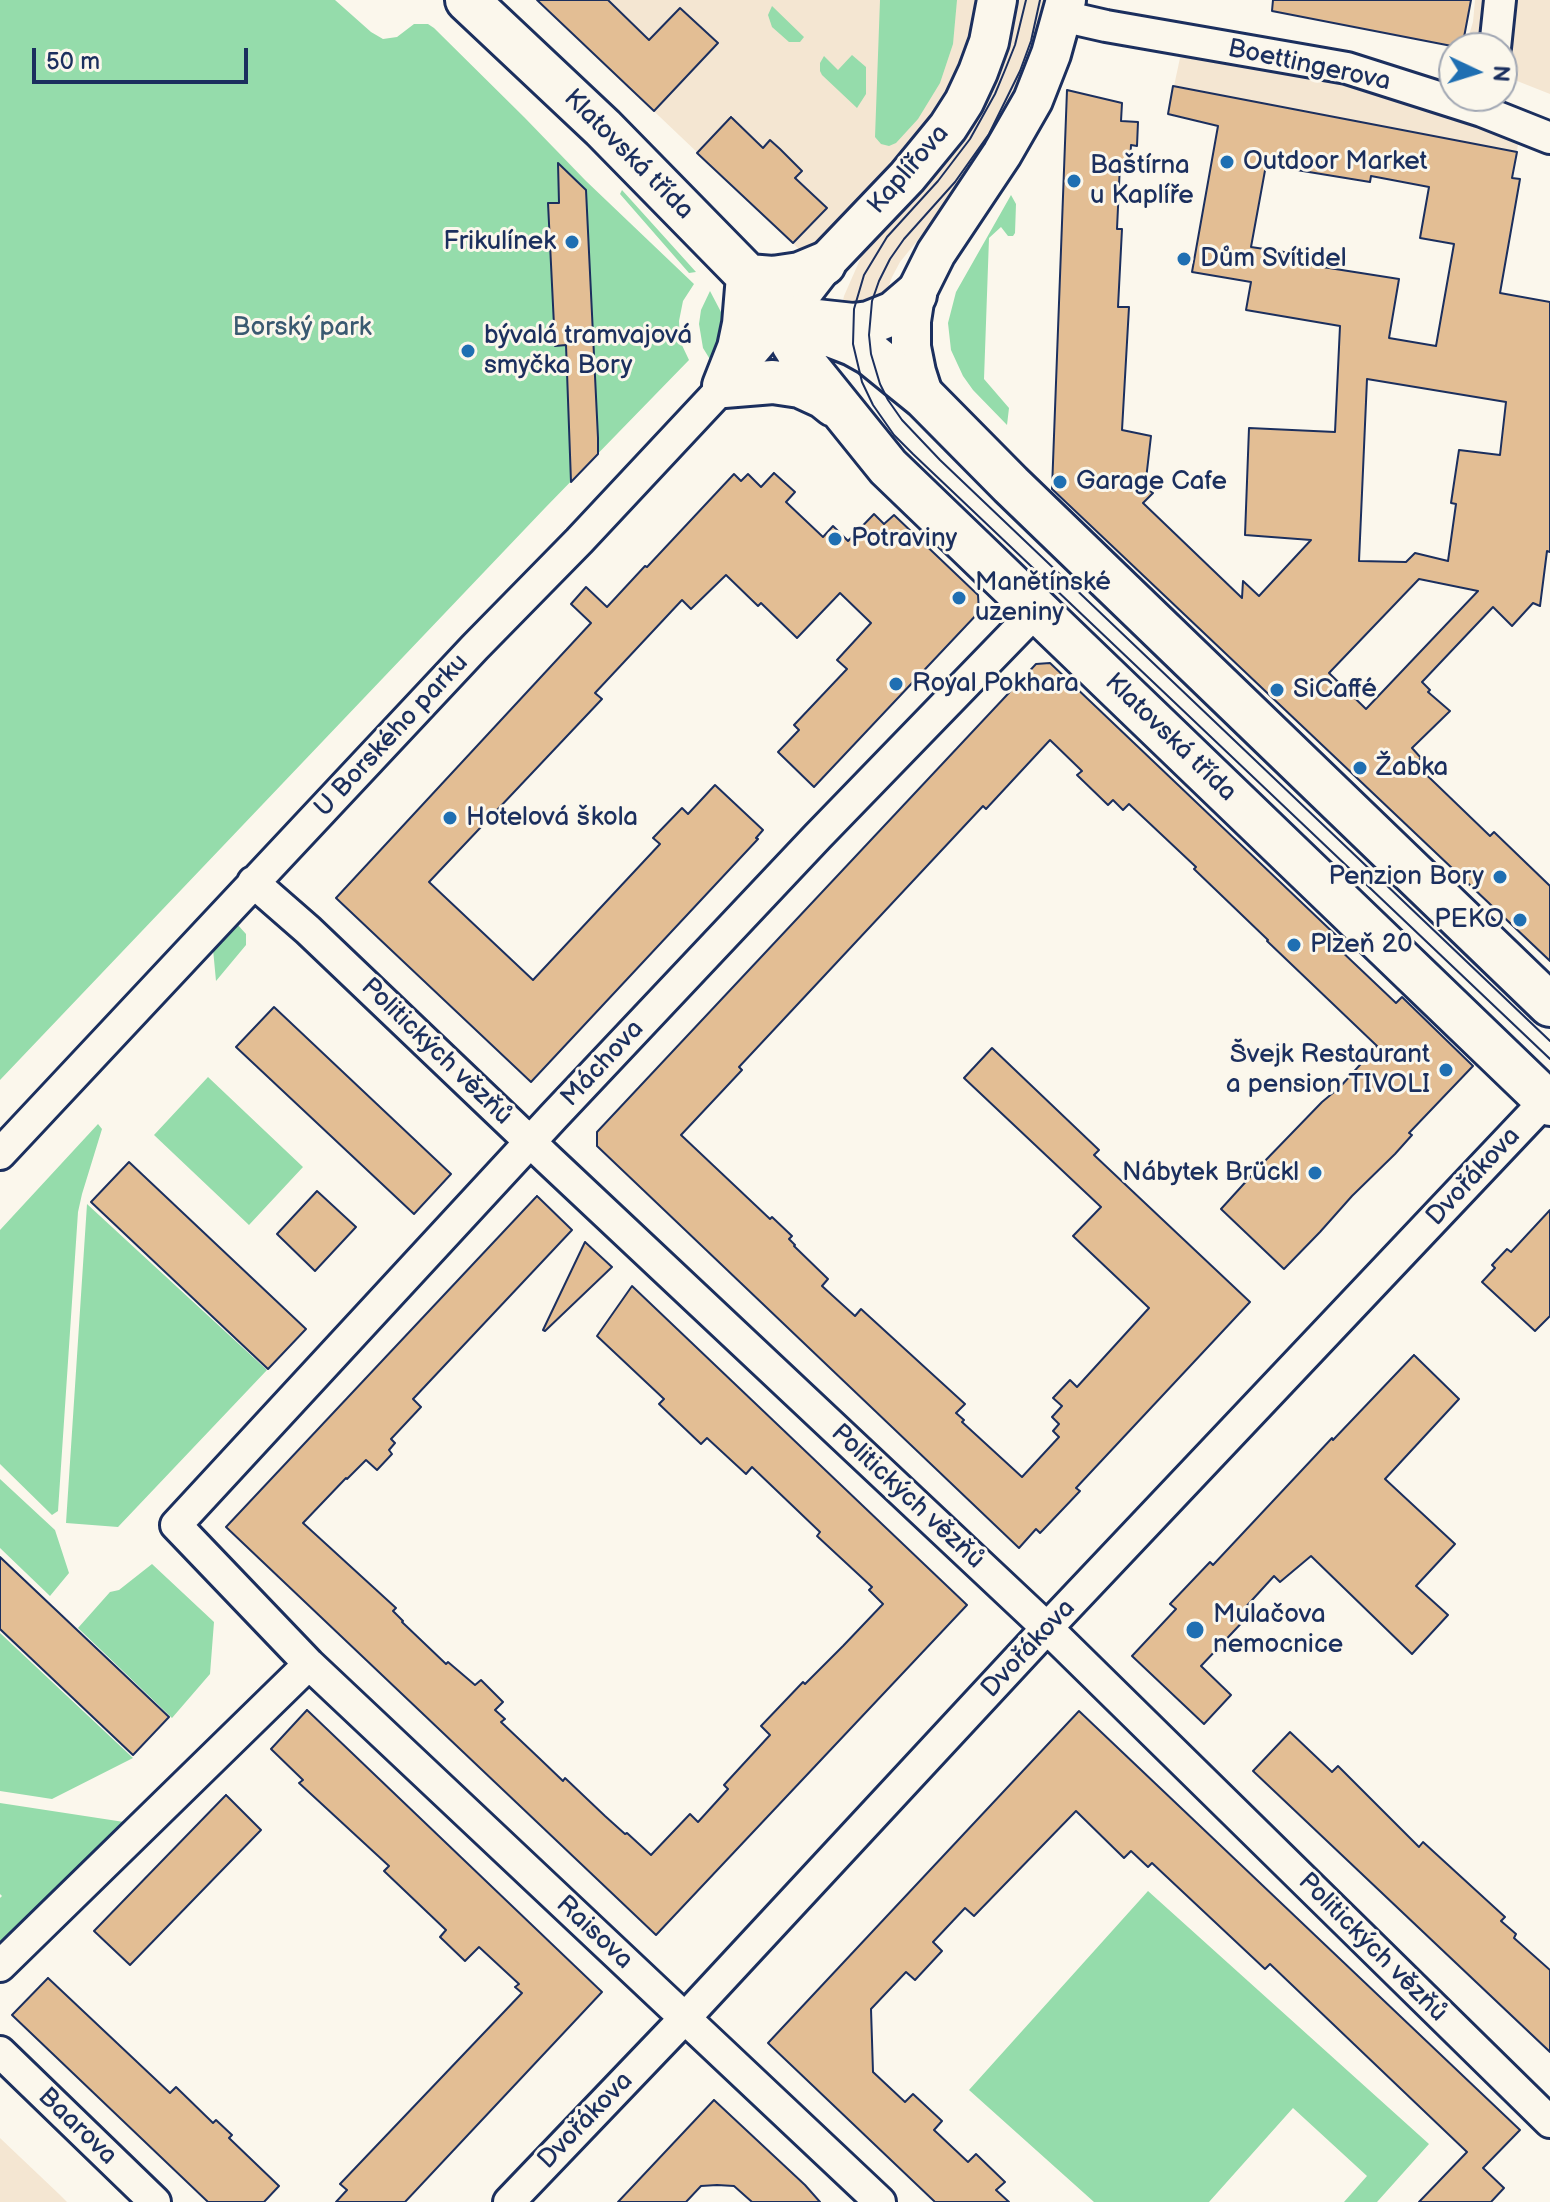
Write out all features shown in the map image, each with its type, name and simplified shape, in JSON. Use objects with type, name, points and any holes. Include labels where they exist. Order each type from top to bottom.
[{"type":"main road","name":"Klatovská třída","points":[[467,0],[603,128],[748,276],[783,317],[793,344],[809,369],[888,467],[1549,1100]]},
{"type":"main road","points":[[824,264],[800,274],[773,278],[748,276],[741,336],[724,386],[773,382],[800,386],[824,397],[845,413]]},
{"type":"main road","points":[[783,317],[853,325],[869,323],[894,313],[915,295]]},
{"type":"main road","name":"Klatovská třída","points":[[783,317],[862,348],[924,397],[1011,485],[1550,1005]]},
{"type":"street","name":"Kaplířova","points":[[783,317],[824,264],[907,177],[948,127],[978,72],[989,42],[997,0]]},
{"type":"street","points":[[1497,32],[1500,0]]},
{"type":"street","points":[[915,295],[936,253],[1019,127],[1040,83],[1064,8]]},
{"type":"street","name":"Boettingerova","points":[[1064,8],[1106,26],[1347,68],[1438,92]]},
{"type":"street","name":"Boettingerova","points":[[1500,112],[1550,138]]},
{"type":"street","name":"Klatovská třída","points":[[915,295],[911,347],[924,397]]},
{"type":"street","name":"U Borského parku","points":[[0,1154],[253,882],[724,386],[783,317]]},
{"type":"street","name":"Máchova","points":[[176,1525],[529,1142],[1037,610]]},
{"type":"street","name":"Politických vězňů","points":[[253,882],[308,930],[1047,1628],[1550,2122]]},
{"type":"street","name":"Dvořákova","points":[[509,2202],[685,2018],[1047,1628],[1549,1100]]},
{"type":"street","name":"Raisova","points":[[176,1525],[309,1664],[880,2202]]},
{"type":"street","points":[[0,1966],[309,1664]]},
{"type":"street","name":"Baarova","points":[[0,2052],[155,2202]]},
{"type":"shaded area","points":[[537,0],[987,0],[968,67],[900,164],[803,253]]},
{"type":"shaded area","points":[[1016,0],[1051,0],[1024,89],[965,185],[900,262],[882,306],[840,314],[844,296],[862,255],[895,215],[1013,17]]},
{"type":"shaded area","points":[[1475,0],[1550,0],[1550,94],[1518,81],[1518,32],[1470,32]]},
{"type":"shaded area","points":[[1208,56],[1395,92],[1438,108],[1438,112],[1448,112],[1519,139],[1512,178],[1406,131],[1383,126],[1377,154],[1217,126],[1168,114],[1180,58]]},
{"type":"shaded area","points":[[0,2138],[59,2194],[67,2202],[0,2202]]},
{"type":"green space","name":"Borský park","points":[[0,0],[335,0],[383,39],[397,37],[414,24],[428,24],[694,284],[683,301],[679,321],[680,341],[689,360],[0,1080]]},
{"type":"green space","points":[[880,0],[957,0],[953,44],[940,83],[918,119],[896,143],[889,146],[881,144],[875,137]]},
{"type":"green space","points":[[772,6],[804,37],[800,42],[789,42],[772,27],[768,15]]},
{"type":"green space","points":[[852,55],[866,67],[866,94],[857,108],[820,71],[824,56],[838,70]]},
{"type":"green space","points":[[622,190],[696,272],[689,273],[620,194]]},
{"type":"green space","points":[[1011,195],[1016,204],[1015,233],[1008,236],[1001,227],[989,238],[984,379],[1009,408],[1007,425],[963,376],[951,350],[948,323],[956,292]]},
{"type":"green space","points":[[710,291],[721,312],[722,324],[722,334],[711,361],[703,348],[699,324],[701,310]]},
{"type":"green space","points":[[237,924],[246,934],[246,945],[216,981],[213,949]]},
{"type":"green space","points":[[208,1077],[303,1167],[249,1225],[154,1135]]},
{"type":"green space","points":[[98,1124],[102,1129],[78,1212],[58,1511],[52,1515],[0,1464],[0,1230]]},
{"type":"green space","points":[[87,1204],[267,1370],[118,1527],[66,1523]]},
{"type":"green space","points":[[0,1479],[55,1530],[69,1573],[50,1596],[0,1548]]},
{"type":"green space","points":[[152,1564],[214,1622],[210,1674],[172,1718],[78,1628],[110,1592],[119,1590]]},
{"type":"green space","points":[[0,1633],[133,1758],[52,1799],[0,1791]]},
{"type":"green space","points":[[0,1803],[124,1822],[0,1951],[2,1896]]},
{"type":"green space","points":[[1148,1891],[1429,2144],[1377,2202],[1344,2202],[1367,2176],[1293,2108],[1209,2202],[1094,2202],[969,2090]]},
{"type":"building","points":[[537,0],[608,0],[649,40],[680,8],[718,43],[654,111]]},
{"type":"building","points":[[1273,0],[1471,0],[1465,32],[1438,32],[1438,43],[1272,11]]},
{"type":"building","points":[[1173,86],[1517,152],[1512,178],[1520,179],[1500,293],[1550,302],[1550,552],[1547,551],[1540,606],[1533,603],[1512,626],[1493,607],[1422,682],[1430,690],[1428,692],[1450,711],[1412,748],[1421,758],[1415,764],[1490,836],[1494,832],[1550,886],[1550,961],[1052,489],[1067,90],[1122,103],[1121,121],[1138,122],[1137,146],[1131,145],[1130,165],[1120,164],[1117,229],[1122,229],[1118,307],[1129,307],[1122,430],[1151,436],[1145,488],[1153,493],[1143,503],[1242,598],[1243,581],[1259,596],[1311,540],[1245,535],[1249,428],[1335,432],[1340,326],[1246,310],[1251,282],[1192,272],[1218,126],[1168,114]],"holes":[[[1266,165],[1370,182],[1371,176],[1429,187],[1420,238],[1454,244],[1436,346],[1389,338],[1399,279],[1310,265],[1311,256],[1251,247]],[[1367,379],[1506,402],[1500,455],[1459,450],[1451,503],[1456,504],[1448,561],[1415,553],[1406,562],[1359,561]],[[1419,579],[1478,591],[1366,709],[1329,673]]]},
{"type":"building","points":[[731,117],[763,148],[770,140],[780,149],[802,171],[795,178],[827,208],[793,243],[697,153]]},
{"type":"building","points":[[558,163],[586,190],[598,438],[598,454],[571,482],[566,345],[555,346],[548,203],[559,203]]},
{"type":"building","points":[[774,473],[795,492],[786,502],[823,537],[833,526],[848,541],[874,514],[884,524],[894,515],[978,595],[979,612],[814,787],[778,752],[799,730],[794,725],[847,669],[837,660],[871,623],[840,593],[797,638],[726,575],[691,609],[682,600],[595,693],[602,699],[429,882],[533,980],[660,844],[653,838],[682,808],[688,814],[715,785],[763,830],[758,839],[531,1082],[336,898],[591,623],[571,604],[586,587],[607,607],[734,474],[741,481],[748,474],[761,487]]},
{"type":"building","points":[[1050,663],[1342,941],[1337,947],[1396,1003],[1402,997],[1473,1066],[1409,1133],[1412,1135],[1395,1154],[1284,1269],[1221,1209],[1377,1046],[1129,804],[1123,810],[1113,800],[1108,805],[1077,775],[1082,771],[1050,740],[986,809],[983,806],[739,1067],[742,1070],[681,1135],[792,1236],[789,1239],[794,1246],[828,1279],[822,1286],[855,1316],[861,1309],[965,1404],[956,1413],[964,1420],[962,1422],[1022,1477],[1059,1437],[1053,1431],[1059,1424],[1052,1417],[1062,1406],[1053,1398],[1070,1380],[1077,1387],[1149,1308],[1073,1236],[1101,1207],[964,1078],[992,1048],[1099,1150],[1094,1155],[1250,1302],[1076,1488],[1080,1491],[1040,1533],[1036,1529],[1019,1548],[597,1146],[597,1132],[1036,664]]},
{"type":"building","points":[[274,1007],[451,1174],[414,1214],[236,1047]]},
{"type":"building","points":[[129,1162],[306,1329],[268,1369],[91,1202]]},
{"type":"building","points":[[317,1191],[356,1227],[315,1271],[277,1234]]},
{"type":"building","points":[[537,1196],[572,1230],[413,1399],[421,1407],[391,1439],[395,1443],[389,1450],[392,1454],[377,1470],[366,1460],[303,1523],[396,1608],[393,1611],[402,1622],[446,1664],[448,1662],[475,1685],[481,1680],[503,1702],[495,1710],[505,1719],[501,1722],[563,1781],[565,1778],[651,1855],[690,1814],[698,1822],[728,1789],[724,1785],[770,1735],[761,1726],[883,1604],[869,1590],[872,1587],[817,1536],[820,1532],[752,1467],[746,1474],[707,1438],[701,1444],[659,1404],[664,1399],[597,1336],[632,1286],[967,1605],[656,1935],[226,1527]]},
{"type":"building","points":[[1550,1210],[1550,1316],[1535,1331],[1482,1282],[1507,1249],[1511,1252]]},
{"type":"building","points":[[585,1242],[612,1267],[545,1331],[543,1330]]},
{"type":"building","points":[[1414,1355],[1459,1399],[1385,1479],[1455,1544],[1416,1586],[1448,1615],[1412,1654],[1311,1556],[1280,1582],[1274,1576],[1243,1610],[1249,1615],[1201,1666],[1231,1695],[1204,1724],[1132,1656],[1176,1609],[1170,1604],[1210,1562],[1213,1565]]},
{"type":"building","points":[[0,1557],[169,1717],[133,1755],[0,1629]]},
{"type":"building","points":[[307,1710],[602,1992],[405,2202],[336,2202],[347,2190],[340,2184],[522,1993],[515,1987],[519,1984],[479,1947],[465,1961],[440,1937],[446,1930],[384,1871],[389,1866],[299,1783],[303,1780],[271,1749]]},
{"type":"building","points":[[1079,1711],[1520,2130],[1483,2168],[1504,2188],[1491,2202],[1419,2202],[1467,2152],[1270,1964],[1265,1969],[1152,1863],[1148,1867],[1131,1851],[1124,1858],[1076,1811],[974,1916],[965,1908],[933,1942],[942,1951],[915,1980],[906,1972],[871,2009],[873,2072],[905,2102],[913,2094],[942,2121],[934,2130],[968,2162],[976,2154],[1005,2182],[996,2190],[1009,2202],[935,2202],[768,2043]]},
{"type":"building","points":[[1290,1732],[1332,1772],[1338,1766],[1419,1847],[1423,1842],[1505,1917],[1501,1921],[1516,1934],[1514,1938],[1550,1970],[1550,2052],[1253,1771]]},
{"type":"building","points":[[226,1795],[261,1830],[130,1965],[94,1931]]},
{"type":"building","points":[[48,1978],[170,2093],[176,2087],[213,2123],[216,2120],[232,2135],[229,2138],[279,2186],[264,2202],[208,2202],[12,2015]]},
{"type":"building","points":[[714,2100],[820,2202],[752,2202],[734,2186],[717,2185],[701,2186],[686,2202],[618,2202]]},
{"type":"tram line","points":[[1026,0],[1005,70],[970,139],[938,181],[887,237],[864,275],[854,309],[853,344],[862,382],[873,405],[894,435],[913,454],[1550,1059]]},
{"type":"tram line","points":[[1040,0],[1031,41],[1020,71],[989,134],[955,182],[904,239],[879,281],[872,301],[869,335],[880,384],[902,420],[940,460],[1550,1041]]},
{"type":"place","name":"Outdoor Market","points":[[1227,162]]},
{"type":"place","name":"Baštírna u Kaplíře","points":[[1074,181]]},
{"type":"place","name":"Frikulínek","points":[[572,242]]},
{"type":"place","name":"Dům Svítidel","points":[[1184,259]]},
{"type":"place","name":"bývalá tramvajová smyčka Bory","points":[[468,351]]},
{"type":"place","name":"Garage Cafe","points":[[1060,482]]},
{"type":"place","name":"Potraviny","points":[[835,539]]},
{"type":"place","name":"Manětínské uzeniny","points":[[959,598]]},
{"type":"place","name":"Royal Pokhara","points":[[896,684]]},
{"type":"place","name":"SiCaffé","points":[[1277,690]]},
{"type":"place","name":"Žabka","points":[[1360,768]]},
{"type":"place","name":"Hotelová škola","points":[[450,818]]},
{"type":"place","name":"Penzion Bory","points":[[1500,877]]},
{"type":"place","name":"PEKO","points":[[1520,920]]},
{"type":"place","name":"Plzeň 20","points":[[1294,945]]},
{"type":"place","name":"Švejk Restaurant a pension TIVOLI","points":[[1446,1070]]},
{"type":"place","name":"Nábytek Brückl","points":[[1315,1173]]},
{"type":"place","name":"Mulačova nemocnice","points":[[1195,1630]]}]
